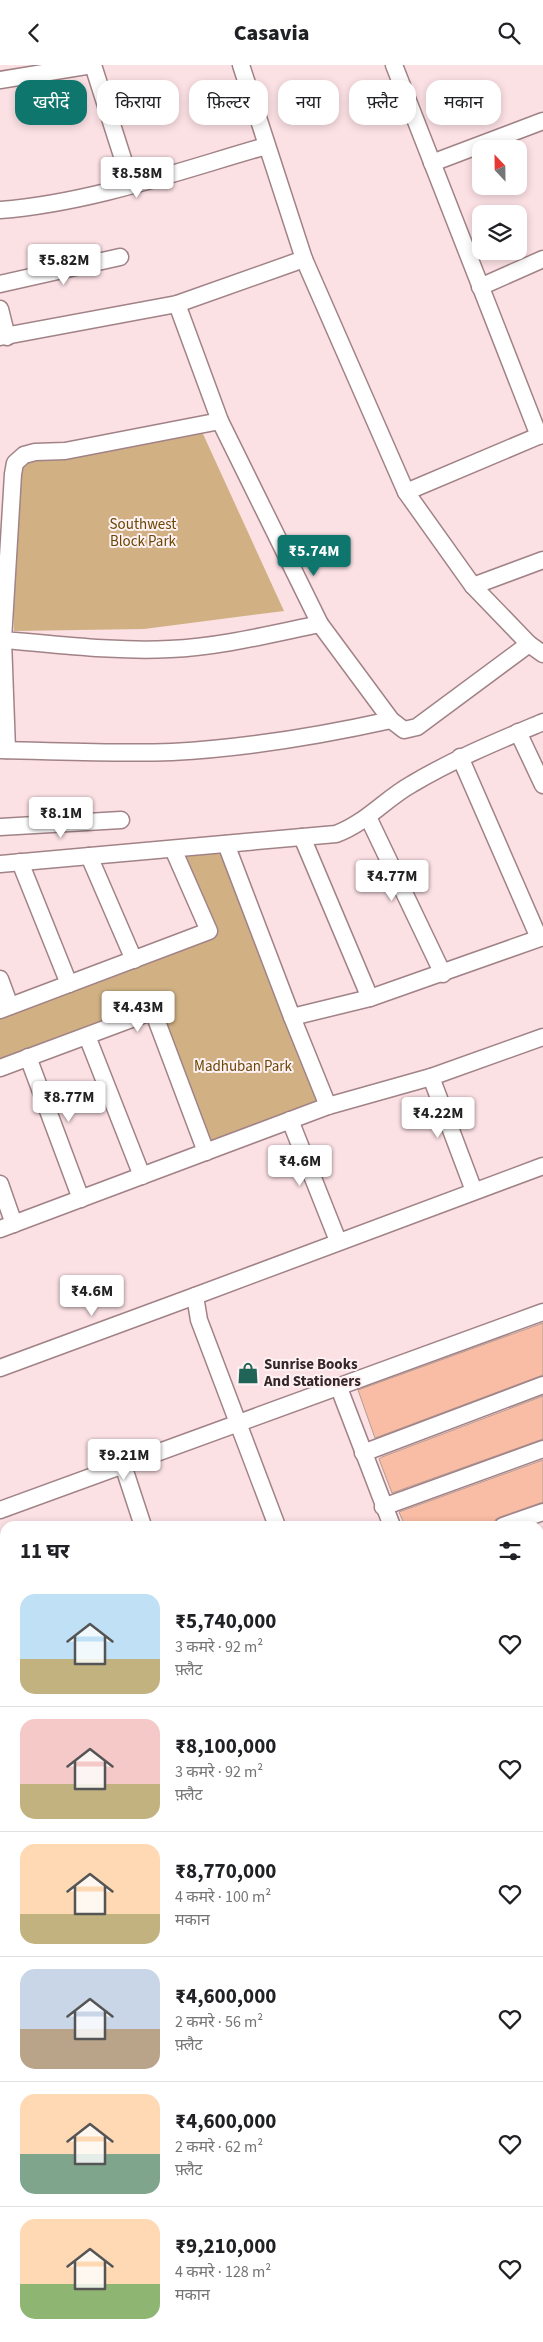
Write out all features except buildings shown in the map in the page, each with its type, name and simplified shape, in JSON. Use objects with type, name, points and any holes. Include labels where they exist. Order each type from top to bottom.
[{"type":"street","points":[[0,80],[93,65],[131,184]]},
{"type":"street","points":[[241,65],[266,147],[304,259],[406,492],[473,586],[529,644],[543,654]]},
{"type":"street","points":[[394,65],[480,287],[541,435],[406,492]]},
{"type":"street","points":[[432,163],[543,121]]},
{"type":"street","points":[[0,210],[52,203],[131,184],[266,147]]},
{"type":"street","points":[[0,285],[120,257]]},
{"type":"street","points":[[0,309],[4,337],[177,304],[304,259]]},
{"type":"street","points":[[480,287],[543,259]]},
{"type":"street","points":[[177,304],[220,421],[320,624],[391,720],[404,730],[417,727],[529,644]]},
{"type":"street","points":[[220,421],[65,451],[35,452],[24,455],[16,463],[13,474],[3,641],[4,750],[59,753],[211,749],[297,739],[391,720]]},
{"type":"street","points":[[473,586],[543,560]]},
{"type":"street","points":[[3,641],[127,649],[172,649],[320,624]]},
{"type":"street","points":[[0,864],[336,834],[353,828],[392,796],[460,757],[543,722]]},
{"type":"street","points":[[518,732],[543,785]]},
{"type":"street","points":[[292,1017],[370,998],[443,974],[541,937],[460,757]]},
{"type":"street","points":[[368,817],[443,974]]},
{"type":"street","points":[[0,827],[120,820]]},
{"type":"street","points":[[302,837],[370,998]]},
{"type":"street","points":[[226,844],[328,1106]]},
{"type":"street","points":[[0,979],[5,1008],[209,931],[173,849]]},
{"type":"street","points":[[89,856],[134,960]]},
{"type":"street","points":[[20,862],[69,984]]},
{"type":"street","points":[[0,1068],[153,1011],[206,1152]]},
{"type":"street","points":[[87,1036],[142,1176]]},
{"type":"street","points":[[0,1184],[7,1226],[328,1106],[431,1077],[543,1037]]},
{"type":"street","points":[[28,1057],[81,1199]]},
{"type":"street","points":[[431,1077],[474,1191]]},
{"type":"street","points":[[290,1120],[338,1241]]},
{"type":"street","points":[[0,1369],[338,1241],[543,1166]]},
{"type":"street","points":[[195,1296],[198,1320],[275,1521]]},
{"type":"street","points":[[0,1510],[236,1422],[339,1388],[543,1312]]},
{"type":"street","points":[[363,1453],[543,1385]]},
{"type":"street","points":[[339,1388],[390,1521]]},
{"type":"street","points":[[383,1507],[543,1449]]},
{"type":"street","points":[[123,1465],[141,1521]]},
{"type":"street","points":[[517,1521],[543,1512]]},
{"type":"green space","name":"Southwest Block Park","points":[[198,423],[284,611],[144,629],[14,631],[9,463]]},
{"type":"green space","name":"Madhuban Park","points":[[226,844],[328,1106],[206,1152],[153,1011],[0,1068],[0,1010],[209,932],[173,849]]},
{"type":"place","name":"Sunrise Books And Stationers","points":[[248,1373]]}]
